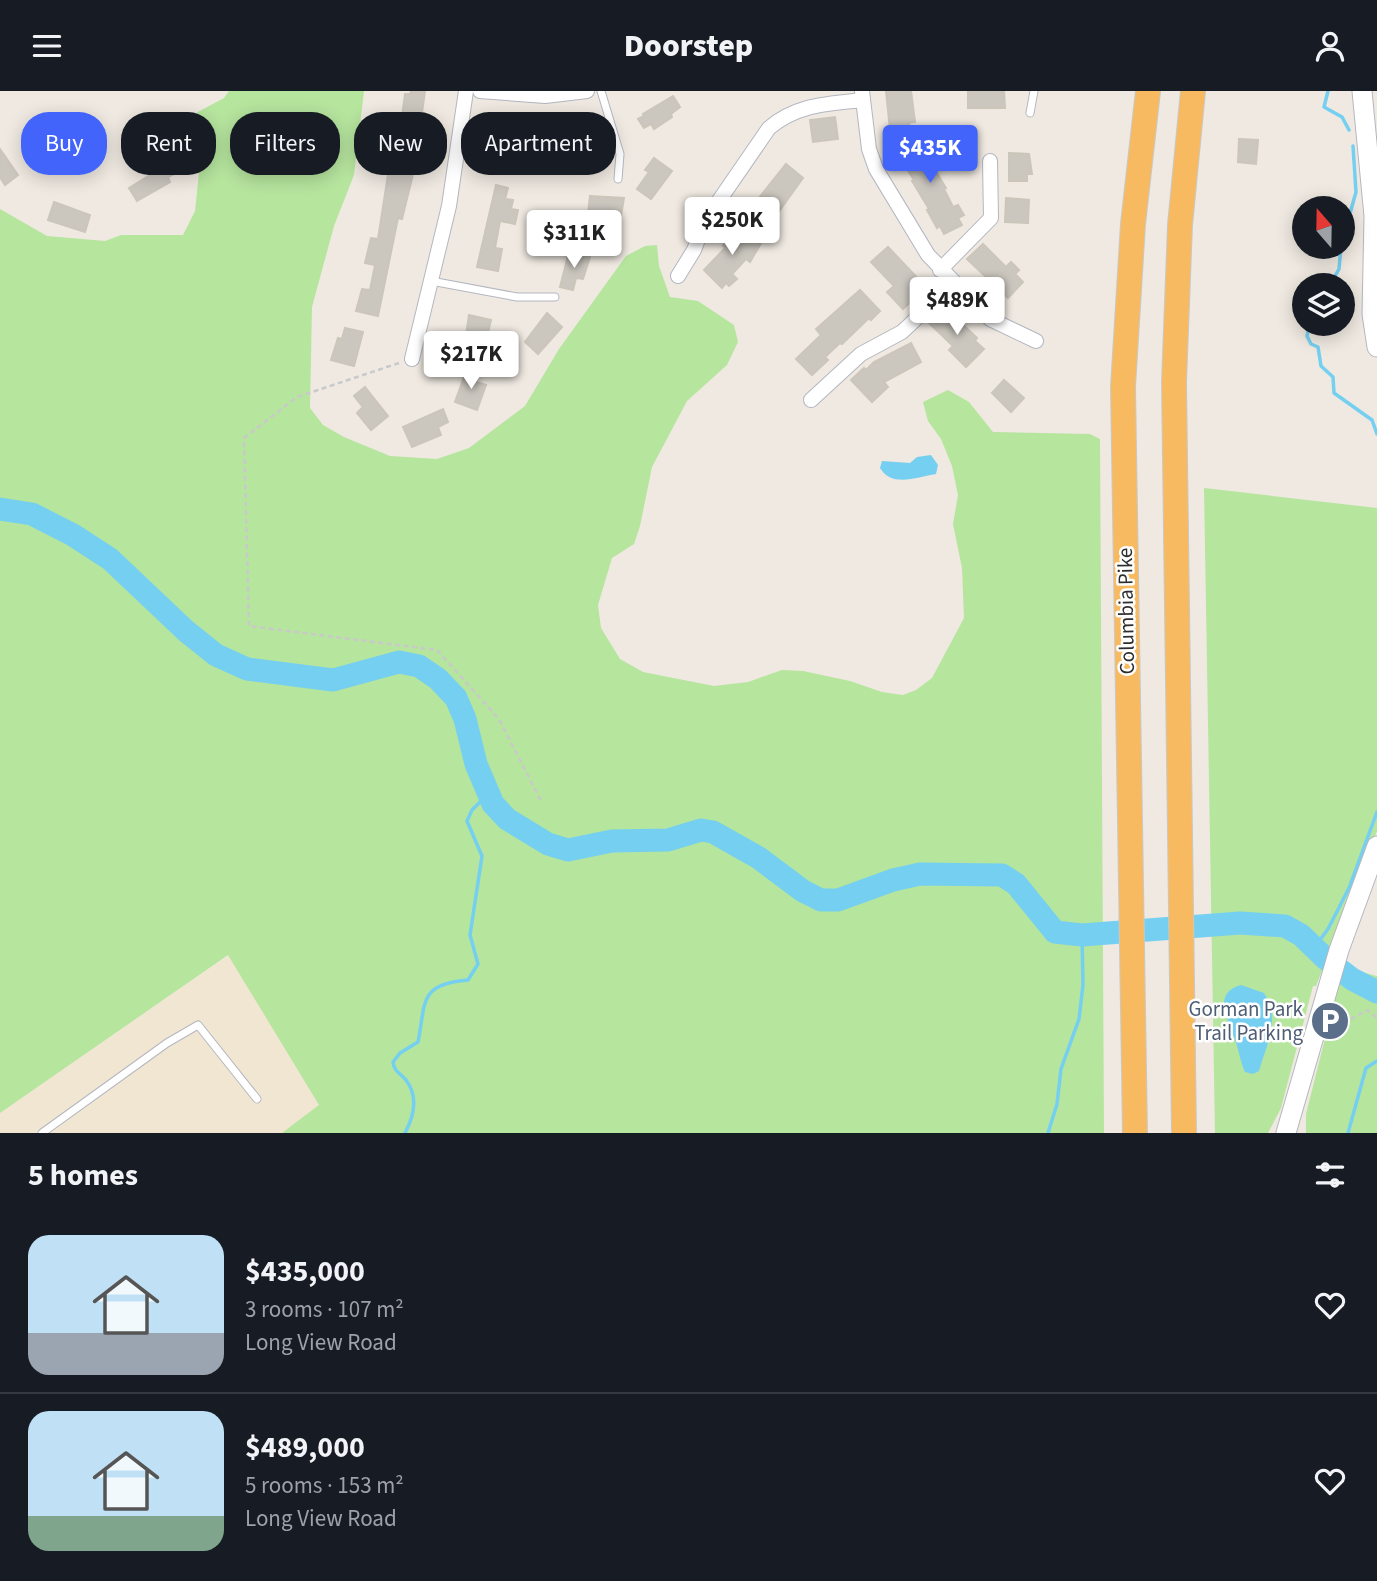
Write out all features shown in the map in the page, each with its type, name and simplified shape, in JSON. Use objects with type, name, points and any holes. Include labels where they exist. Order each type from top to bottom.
[{"type":"highway","name":"Columbia Pike","points":[[1135,1133],[1123,387],[1133,224],[1148,91]]},
{"type":"highway","points":[[1184,1133],[1174,383],[1180,225],[1194,91]]},
{"type":"street","points":[[412,359],[449,205],[466,91]]},
{"type":"street","points":[[480,91],[545,96],[587,91]]},
{"type":"street","points":[[1362,91],[1375,216],[1372,314],[1377,347]]},
{"type":"street","points":[[678,276],[694,250],[705,221],[769,128],[782,117],[801,108],[863,95],[869,149],[876,169],[928,255],[990,319],[1035,341]]},
{"type":"street","points":[[940,270],[991,218],[990,161]]},
{"type":"street","points":[[811,400],[861,353],[902,332],[954,282]]},
{"type":"street","points":[[1286,1133],[1344,934],[1377,846]]},
{"type":"lane","points":[[601,91],[620,154],[618,179]]},
{"type":"lane","points":[[1030,113],[1034,91]]},
{"type":"lane","points":[[431,281],[517,297],[555,297]]},
{"type":"lane","points":[[42,1133],[167,1043],[198,1025],[257,1099]]},
{"type":"path","points":[[412,359],[298,397],[244,437],[249,626],[438,650],[499,719],[542,803]]},
{"type":"path","points":[[1319,1016],[1326,1022],[1337,1022],[1353,1018],[1367,1010],[1377,1018]]},
{"type":"shaded area","points":[[229,955],[319,1106],[285,1133],[0,1133],[0,1113]]},
{"type":"green space","points":[[229,91],[364,91],[362,112],[354,112],[354,175],[334,226],[312,307],[310,408],[323,425],[344,437],[390,456],[437,459],[469,448],[525,406],[559,349],[626,256],[645,246],[657,245],[659,266],[670,297],[698,301],[734,325],[738,342],[727,365],[687,401],[652,467],[634,544],[612,558],[598,605],[601,628],[620,659],[643,672],[714,686],[748,682],[782,670],[803,671],[850,681],[882,692],[903,695],[916,690],[932,678],[964,618],[962,568],[953,524],[958,495],[952,466],[941,439],[928,421],[923,402],[948,390],[969,402],[993,432],[1090,434],[1100,439],[1104,1133],[282,1133],[319,1105],[228,955],[0,1113],[0,209],[47,236],[105,241],[121,235],[183,235],[195,211],[199,175],[216,175],[216,112],[198,112],[224,98]]},
{"type":"green space","points":[[1204,488],[1377,508],[1377,831],[1316,986],[1313,986],[1281,1108],[1268,1133],[1215,1133]]},
{"type":"green space","points":[[1343,967],[1377,976],[1377,1133],[1306,1133],[1306,1114]]},
{"type":"water","points":[[931,455],[938,465],[936,474],[905,480],[891,478],[880,468],[882,461],[910,463],[917,457]]},
{"type":"water","points":[[1241,985],[1264,993],[1272,1013],[1269,1041],[1259,1071],[1253,1074],[1245,1072],[1224,1008],[1227,994]]},
{"type":"building","points":[[411,91],[425,91],[422,112],[403,112],[405,94],[410,94]]},
{"type":"building","points":[[886,91],[911,91],[915,122],[908,123],[911,127],[890,130]]},
{"type":"building","points":[[968,91],[1004,91],[1005,108],[968,108]]},
{"type":"building","points":[[673,96],[680,107],[671,114],[672,117],[654,129],[651,124],[644,128],[638,119]]},
{"type":"building","points":[[835,117],[838,139],[813,142],[810,120]]},
{"type":"building","points":[[917,136],[923,146],[929,143],[935,152],[927,157],[946,188],[944,189],[953,207],[958,205],[964,215],[958,218],[962,225],[944,234],[940,226],[937,228],[912,181],[914,180],[895,150]]},
{"type":"building","points":[[1239,139],[1258,140],[1256,164],[1238,162]]},
{"type":"building","points":[[0,149],[18,175],[5,185],[0,177]]},
{"type":"building","points":[[1009,153],[1029,154],[1032,174],[1027,174],[1027,181],[1009,181]]},
{"type":"building","points":[[654,158],[672,171],[651,199],[637,189],[649,172],[645,170]]},
{"type":"building","points":[[786,164],[803,178],[767,228],[747,213]]},
{"type":"building","points":[[150,175],[172,175],[168,177],[170,182],[137,201],[129,188]]},
{"type":"building","points":[[388,175],[413,175],[402,219],[398,218],[378,316],[356,311],[362,289],[370,290],[375,265],[365,263],[371,238],[378,239]]},
{"type":"building","points":[[496,185],[508,188],[505,199],[513,200],[511,209],[518,210],[515,224],[500,221],[495,248],[502,249],[498,271],[477,267]]},
{"type":"building","points":[[590,196],[624,198],[619,227],[609,226],[610,217],[588,214]]},
{"type":"building","points":[[1006,198],[1029,200],[1028,223],[1005,222]]},
{"type":"building","points":[[54,202],[90,215],[85,232],[48,220]]},
{"type":"building","points":[[735,227],[761,243],[750,262],[746,259],[732,274],[737,279],[729,286],[726,283],[722,288],[704,270],[726,247],[723,246]]},
{"type":"building","points":[[983,244],[1006,267],[1011,262],[1019,270],[1015,274],[1023,282],[1008,298],[967,259]]},
{"type":"building","points":[[888,247],[926,287],[903,309],[887,292],[894,286],[871,262]]},
{"type":"building","points":[[569,252],[590,257],[583,279],[576,278],[573,290],[560,287]]},
{"type":"building","points":[[860,290],[880,311],[825,357],[828,360],[812,375],[796,359],[821,335],[816,329]]},
{"type":"building","points":[[944,307],[977,338],[975,341],[984,349],[966,367],[949,350],[953,346],[928,322]]},
{"type":"building","points":[[547,313],[562,327],[538,354],[525,342]]},
{"type":"building","points":[[469,315],[491,320],[483,353],[464,349]]},
{"type":"building","points":[[345,328],[363,332],[354,366],[331,360],[338,338],[342,339]]},
{"type":"building","points":[[911,343],[921,362],[884,382],[888,387],[872,402],[851,380],[864,368],[866,370],[874,362]]},
{"type":"building","points":[[467,369],[479,373],[476,382],[486,385],[477,410],[455,402]]},
{"type":"building","points":[[1004,380],[1024,398],[1011,412],[992,393]]},
{"type":"building","points":[[365,387],[388,416],[371,430],[357,413],[363,407],[354,396]]},
{"type":"building","points":[[443,409],[448,422],[438,427],[441,435],[412,447],[403,427]]},
{"type":"waterway","points":[[1328,91],[1324,107],[1342,117],[1349,130]]},
{"type":"waterway","points":[[1353,146],[1355,196]]},
{"type":"waterway","points":[[1337,273],[1340,259]]},
{"type":"waterway","points":[[1307,336],[1311,344],[1318,347],[1321,366],[1333,377],[1334,393],[1372,420],[1377,434]]},
{"type":"waterway","points":[[0,509],[32,514],[73,535],[110,559],[186,631],[216,655],[247,669],[333,680],[399,662],[419,666],[438,679],[456,698],[465,719],[476,764],[493,804],[507,819],[548,844],[568,850],[612,841],[668,840],[701,830],[713,832],[759,858],[803,891],[821,900],[838,900],[893,880],[920,874],[1002,875],[1016,884],[1055,932],[1082,935],[1240,923],[1285,926],[1301,935],[1352,979],[1377,992]]},
{"type":"waterway","points":[[405,1133],[413,1113],[413,1093],[393,1062],[400,1053],[418,1042],[424,1006],[432,991],[452,982],[468,980],[478,964],[470,935],[482,856],[467,821],[472,810],[488,794]]},
{"type":"waterway","points":[[1314,948],[1328,929],[1349,888],[1377,812]]},
{"type":"waterway","points":[[1048,1133],[1057,1104],[1061,1069],[1079,1019],[1083,985],[1082,935]]},
{"type":"waterway","points":[[1348,1133],[1366,1068],[1377,1061]]},
{"type":"place","name":"Gorman Park Trail Parking","points":[[1330,1021]]}]
